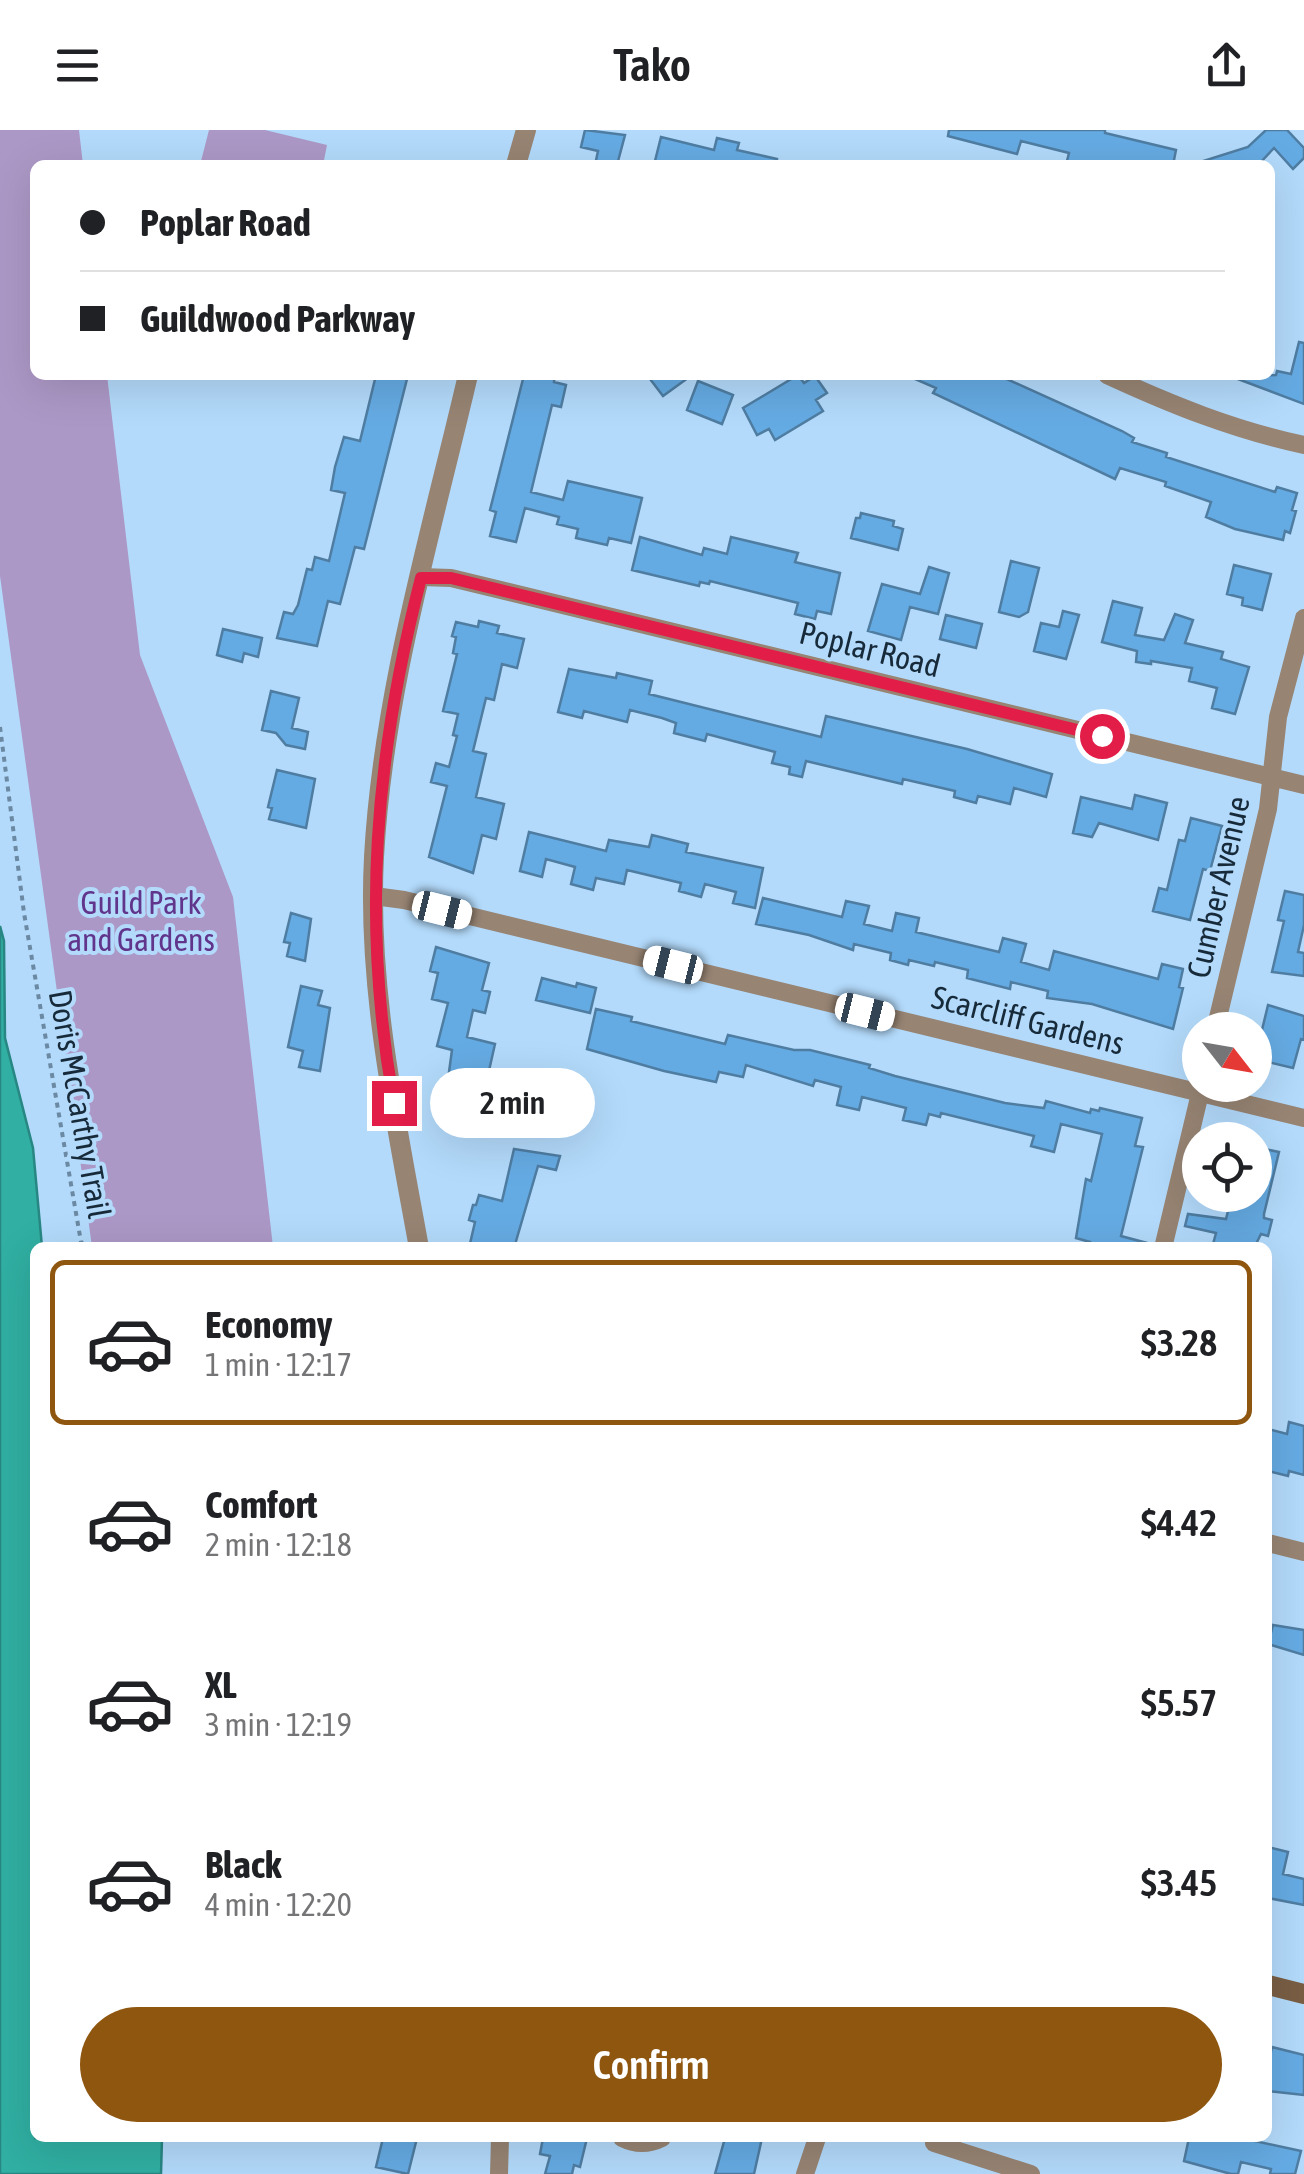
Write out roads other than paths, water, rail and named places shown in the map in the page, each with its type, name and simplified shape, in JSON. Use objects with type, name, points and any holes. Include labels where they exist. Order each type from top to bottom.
[{"type":"main road","points":[[1272,1986],[1304,1994]]},
{"type":"street","points":[[517,160],[526,130]]},
{"type":"street","points":[[418,1242],[387,1067],[374,857],[386,736],[401,656],[467,380]]},
{"type":"street","points":[[1118,380],[1203,418],[1304,445]]},
{"type":"street","name":"Poplar Road","points":[[421,578],[451,578],[1304,785]]},
{"type":"street","name":"Cumber Avenue","points":[[1219,1012],[1273,778],[1286,677],[1304,618]]},
{"type":"street","name":"Scarcliff Gardens","points":[[374,896],[1182,1084]]},
{"type":"street","points":[[1164,1242],[1198,1102]]},
{"type":"street","name":"Scarcliff Gardens","points":[[1247,1102],[1304,1118]]},
{"type":"street","points":[[1272,1544],[1304,1552]]},
{"type":"street","points":[[499,2174],[500,2142]]},
{"type":"street","points":[[805,2174],[816,2142]]},
{"type":"street","points":[[938,2142],[1031,2174]]},
{"type":"park label","name":"Guild Park and Gardens","points":[[141,920]]}]
